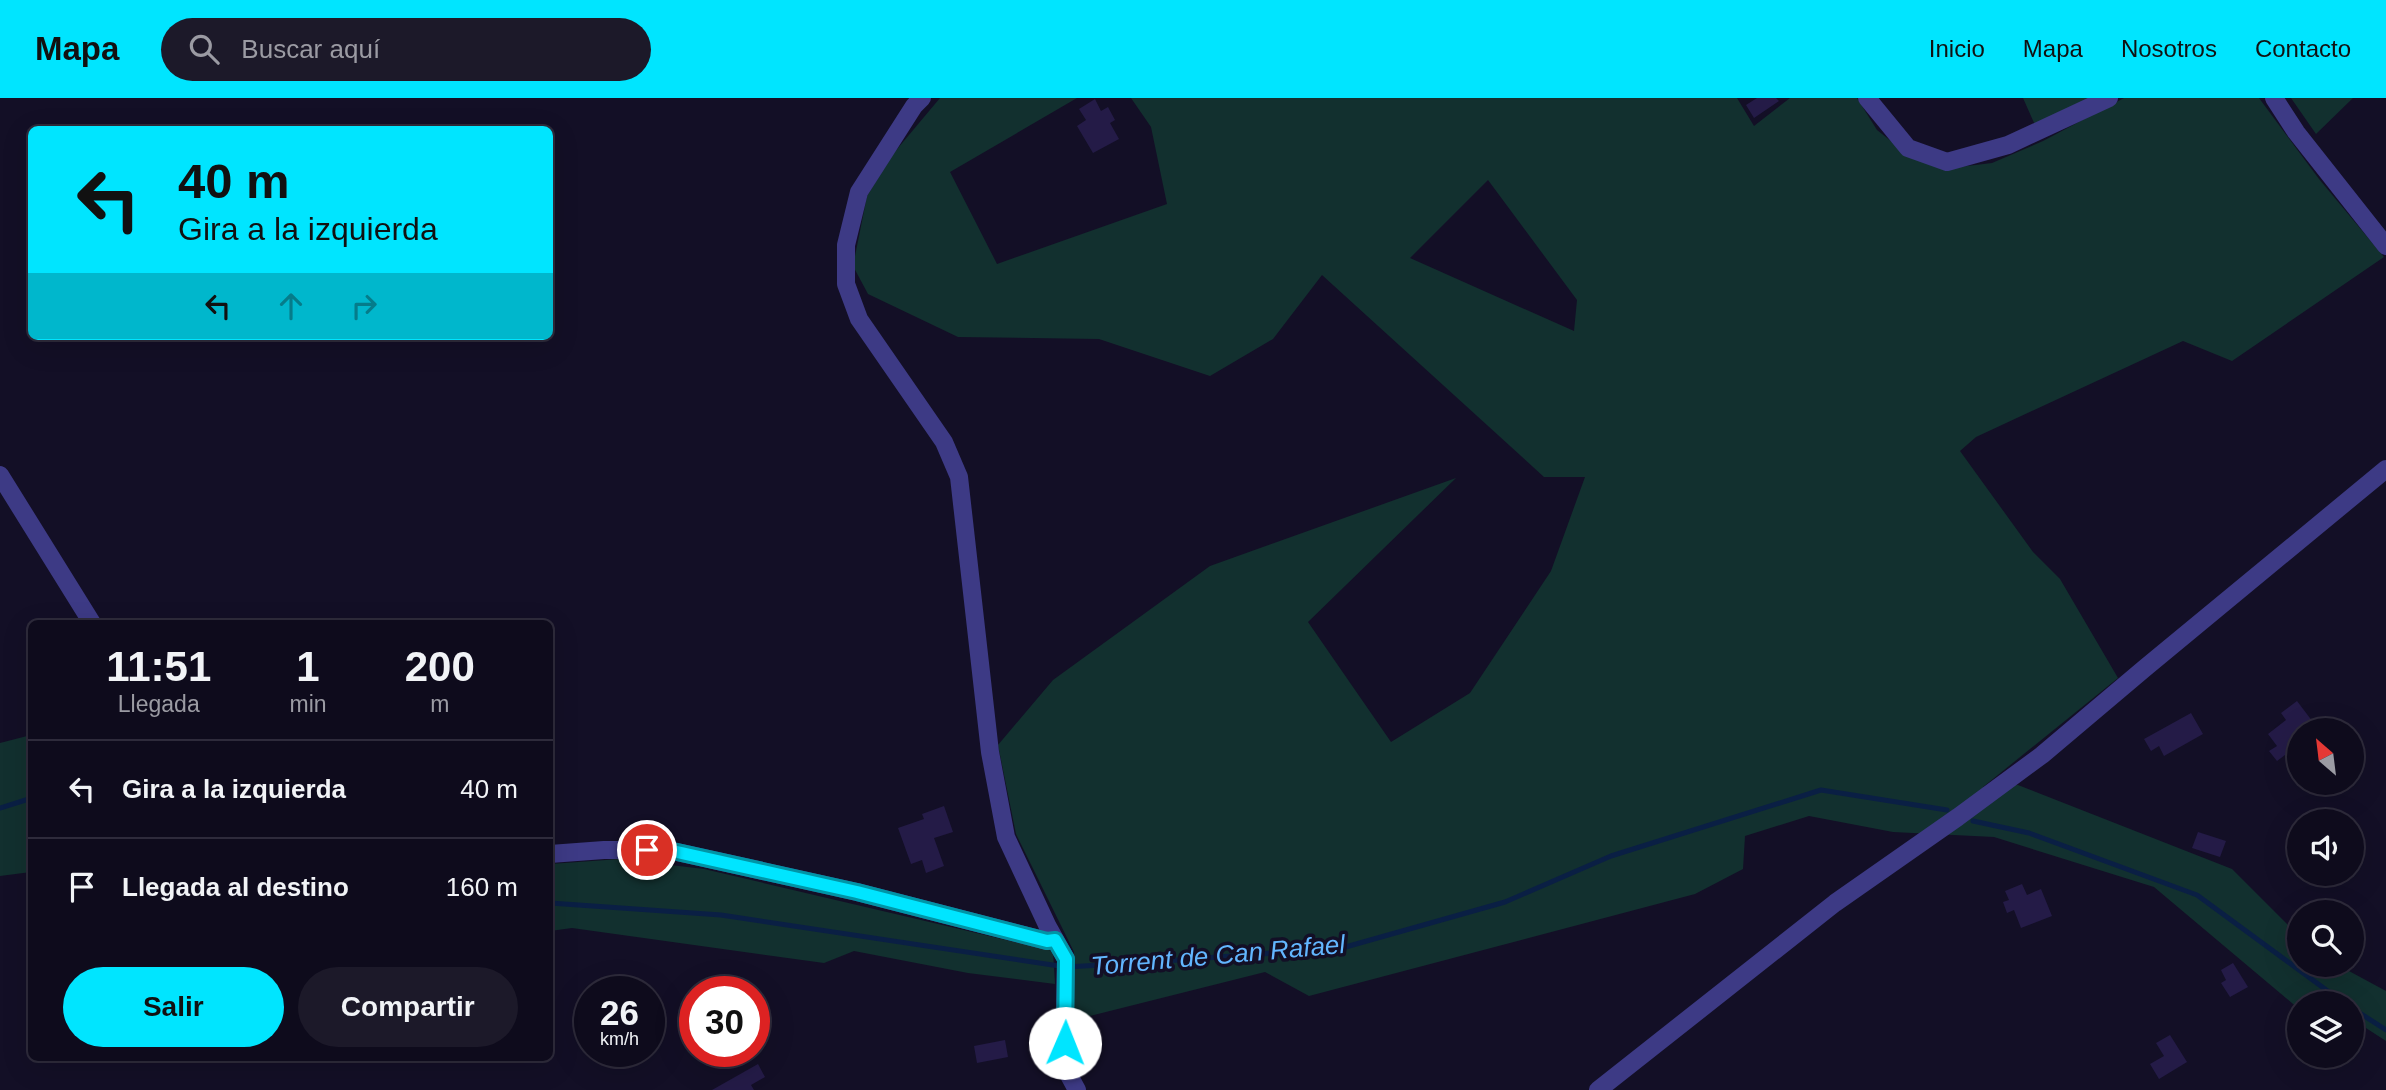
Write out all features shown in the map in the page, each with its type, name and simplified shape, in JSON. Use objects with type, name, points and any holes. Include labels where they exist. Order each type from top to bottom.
[{"type":"street","points":[[922,98],[914,106],[859,192],[846,245],[846,284],[859,318],[944,442],[959,477],[990,752],[1006,837],[1066,959],[1065,1066],[1077,1090]]},
{"type":"street","points":[[1867,98],[1908,148],[1947,162],[2008,145],[2109,98]]},
{"type":"street","points":[[2274,98],[2296,132],[2386,246]]},
{"type":"street","points":[[1598,1090],[1835,903],[2042,755],[2386,470]]},
{"type":"street","points":[[0,475],[90,620]]},
{"type":"street","points":[[553,854],[604,850],[668,850],[857,892],[1047,941],[1055,940]]},
{"type":"green space","points":[[940,98],[1077,98],[950,172],[997,264],[1167,204],[1151,127],[1131,98],[1737,98],[1754,126],[1790,98],[1857,98],[1877,130],[1911,157],[1942,169],[1992,163],[2043,141],[2124,98],[2259,98],[2319,179],[2384,257],[2232,361],[2183,341],[1976,437],[1960,451],[2033,552],[2060,579],[2118,678],[1983,787],[2018,785],[2232,869],[2287,924],[2287,977],[2360,977],[2386,991],[2386,1041],[2364,1027],[2364,991],[2287,991],[2287,999],[2154,887],[1994,837],[1893,832],[1809,816],[1745,836],[1743,869],[1695,894],[1309,996],[1265,972],[1074,1020],[1074,952],[1016,834],[998,745],[1053,680],[1210,566],[1456,478],[1308,622],[1391,742],[1470,693],[1551,571],[1585,477],[1544,477],[1322,275],[1273,339],[1210,376],[1099,339],[958,337],[868,294],[853,266],[867,196],[893,154]],"holes":[[[1488,180],[1577,300],[1574,331],[1410,258]]]},
{"type":"green space","points":[[2023,98],[2090,98],[2035,125]]},
{"type":"green space","points":[[2291,98],[2353,98],[2316,134]]},
{"type":"green space","points":[[28,736],[28,872],[0,876],[0,743]]},
{"type":"green space","points":[[620,859],[704,869],[1053,951],[1055,984],[968,973],[854,951],[824,963],[572,928],[553,931],[553,864]]},
{"type":"building","points":[[1757,98],[1776,98],[1779,101],[1754,118],[1746,105]]},
{"type":"building","points":[[1095,99],[1101,111],[1108,107],[1115,120],[1110,123],[1119,139],[1093,153],[1077,126],[1086,120],[1079,109]]},
{"type":"building","points":[[2297,701],[2310,718],[2287,718],[2287,758],[2285,755],[2277,761],[2269,751],[2277,746],[2268,734],[2286,720],[2281,713]]},
{"type":"building","points":[[2191,713],[2203,734],[2164,756],[2159,746],[2151,751],[2144,739]]},
{"type":"building","points":[[944,806],[953,832],[934,838],[944,866],[926,873],[922,860],[911,864],[898,828],[924,819],[922,814]]},
{"type":"building","points":[[2198,832],[2226,841],[2220,857],[2192,848]]},
{"type":"building","points":[[2022,884],[2027,895],[2041,889],[2052,916],[2021,928],[2014,910],[2007,913],[2003,902],[2009,900],[2005,891]]},
{"type":"building","points":[[2233,963],[2248,987],[2230,997],[2221,983],[2226,980],[2221,970]]},
{"type":"building","points":[[2170,1035],[2187,1062],[2159,1079],[2150,1064],[2164,1056],[2156,1043]]},
{"type":"building","points":[[1005,1040],[1008,1057],[977,1063],[974,1046]]},
{"type":"building","points":[[753,1067],[760,1067],[765,1077],[751,1085],[754,1090],[712,1090]]},
{"type":"waterway","name":"Torrent de Can Rafael","points":[[553,903],[721,915],[1066,967],[1137,963],[1342,948],[1505,902],[1611,856],[1821,790],[1947,810]]},
{"type":"waterway","name":"Torrent de Can Rafael","points":[[0,808],[28,799]]},
{"type":"waterway","name":"Torrent de Can Rafael","points":[[1973,821],[2029,833],[2197,895],[2328,991]]},
{"type":"waterway","name":"Torrent de Can Rafael","points":[[2364,1016],[2386,1030]]},
{"type":"route","points":[[647,850],[668,850],[857,892],[1047,941],[1055,940],[1066,959],[1065,1043]]}]
